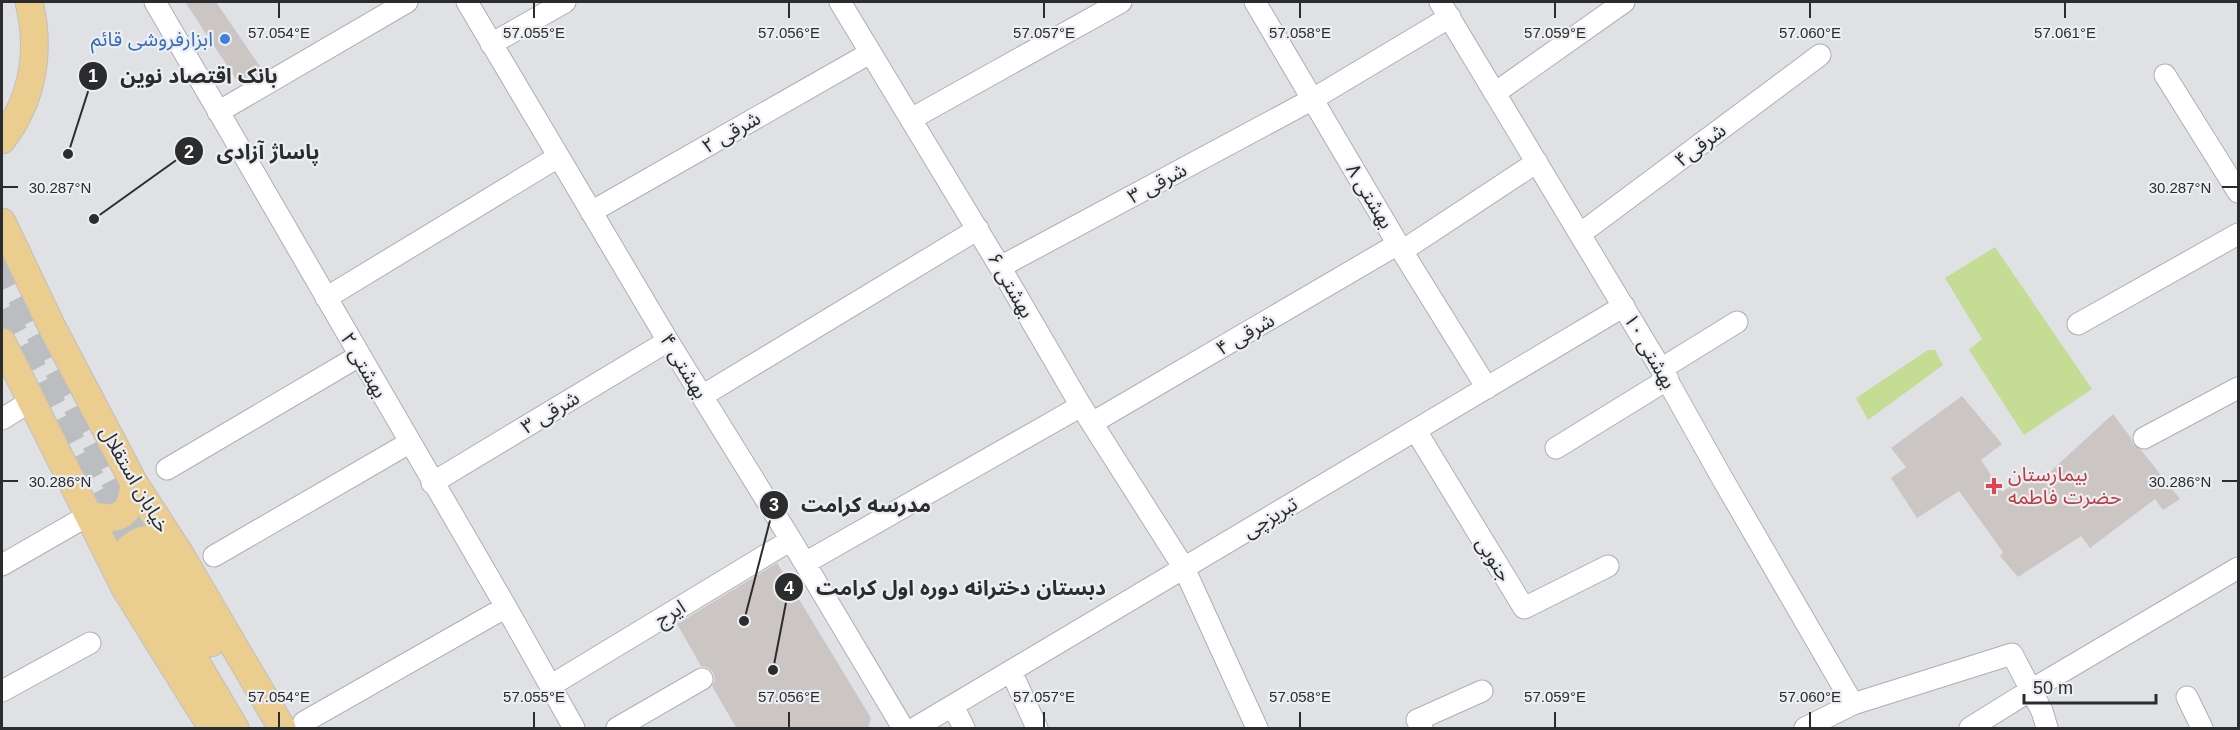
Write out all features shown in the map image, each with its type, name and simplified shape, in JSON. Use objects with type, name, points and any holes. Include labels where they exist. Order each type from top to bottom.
[{"type":"main road","points":[[2,140],[22,108],[30,86],[35,62],[34,3]]},
{"type":"main road","name":"خیابان استقلال","points":[[2,222],[46,317],[134,483],[158,557],[293,725]]},
{"type":"main road","points":[[2,342],[125,588],[212,729]]},
{"type":"main road","points":[[89,515],[114,518],[123,515],[130,506],[134,483]]},
{"type":"main road","points":[[125,588],[121,579],[122,561],[126,553],[140,541],[158,539],[167,542],[158,557]]},
{"type":"main road","points":[[158,557],[235,729]]},
{"type":"main road","points":[[158,557],[263,729]]},
{"type":"street","name":"بهشتی ۲","points":[[155,2],[506,607],[574,729]]},
{"type":"street","points":[[218,112],[407,2]]},
{"type":"street","name":"بهشتی ۴","points":[[467,2],[668,341],[805,563],[903,729]]},
{"type":"street","points":[[490,44],[565,2]]},
{"type":"street","name":"بهشتی ۶","points":[[840,2],[978,229],[1086,415],[1184,568],[1257,729]]},
{"type":"street","points":[[911,118],[1121,2]]},
{"type":"street","name":"بهشتی ۸","points":[[1255,2],[1400,247],[1487,388]]},
{"type":"street","points":[[1495,93],[1624,2]]},
{"type":"street","name":"شرقی ۳","points":[[1000,267],[1313,99],[1445,9]]},
{"type":"street","name":"بهشتی ۱۰","points":[[1445,9],[1665,374],[1722,478],[1853,704]]},
{"type":"street","name":"شرقی ۲","points":[[591,212],[870,53]]},
{"type":"street","name":"شرقی۴","points":[[1580,234],[1820,55]]},
{"type":"street","points":[[2165,75],[2232,169],[2238,192]]},
{"type":"street","points":[[326,298],[558,157]]},
{"type":"street","name":"شرقی ۴","points":[[805,563],[1400,247],[1537,162]]},
{"type":"street","points":[[702,396],[978,229]]},
{"type":"street","points":[[2078,324],[2238,234]]},
{"type":"street","name":"تبریزچی","points":[[915,729],[1624,306]]},
{"type":"street","points":[[1556,448],[1737,322]]},
{"type":"street","name":"۳ شرقی","points":[[432,483],[668,341]]},
{"type":"street","points":[[167,469],[359,356]]},
{"type":"street","points":[[2144,438],[2238,388]]},
{"type":"street","points":[[2,419],[31,401]]},
{"type":"street","name":"جنوبی","points":[[1416,430],[1524,608],[1608,566]]},
{"type":"street","points":[[214,556],[409,443]]},
{"type":"street","points":[[2,565],[89,515]]},
{"type":"street","name":"ایرج","points":[[549,686],[791,540]]},
{"type":"street","points":[[1971,729],[2031,690],[2235,577]]},
{"type":"street","points":[[293,725],[506,607]]},
{"type":"street","points":[[2,691],[90,644]]},
{"type":"street","points":[[1805,729],[1853,704],[2012,654],[2042,711],[2047,729]]},
{"type":"street","points":[[1011,671],[1037,729]]},
{"type":"street","points":[[617,729],[702,679]]},
{"type":"street","points":[[1422,729],[1417,720],[1482,691]]},
{"type":"street","points":[[2187,697],[2202,729]]},
{"type":"street","points":[[953,706],[964,729]]},
{"type":"green space","points":[[1995,247],[2092,389],[2024,435],[1969,350],[1982,339],[1945,278]]},
{"type":"green space","points":[[1928,350],[1935,350],[1943,365],[1868,420],[1856,398]]},
{"type":"building","name":"ابزارفروشی قائم","points":[[185,2],[216,2],[263,71],[240,85]]},
{"type":"building","points":[[1962,396],[2002,444],[1981,460],[2002,492],[2031,471],[2038,483],[2113,414],[2133,444],[2141,450],[2180,499],[2163,510],[2155,499],[2090,548],[2081,536],[2018,577],[2000,556],[2003,552],[1959,491],[1917,518],[1891,478],[1906,467],[1891,448]]},
{"type":"building","points":[[777,563],[871,718],[868,729],[737,729],[712,686],[715,680],[713,672],[701,666],[677,624]]},
{"type":"tunnel","points":[[2,260],[132,515],[156,553]]},
{"type":"tunnel","points":[[2,310],[139,565]]},
{"type":"place","name":"ابزارفروشی قائم","points":[[225,39]]},
{"type":"place","name":"بانک اقتصاد نوین","points":[[68,154]]},
{"type":"place","name":"پاساژ آزادی","points":[[94,219]]},
{"type":"place","name":"بیمارستان حضرت فاطمه","points":[[1994,486]]},
{"type":"place","name":"مدرسه کرامت","points":[[744,621]]},
{"type":"place","name":"دبستان دخترانه دوره اول کرامت","points":[[773,670]]}]
